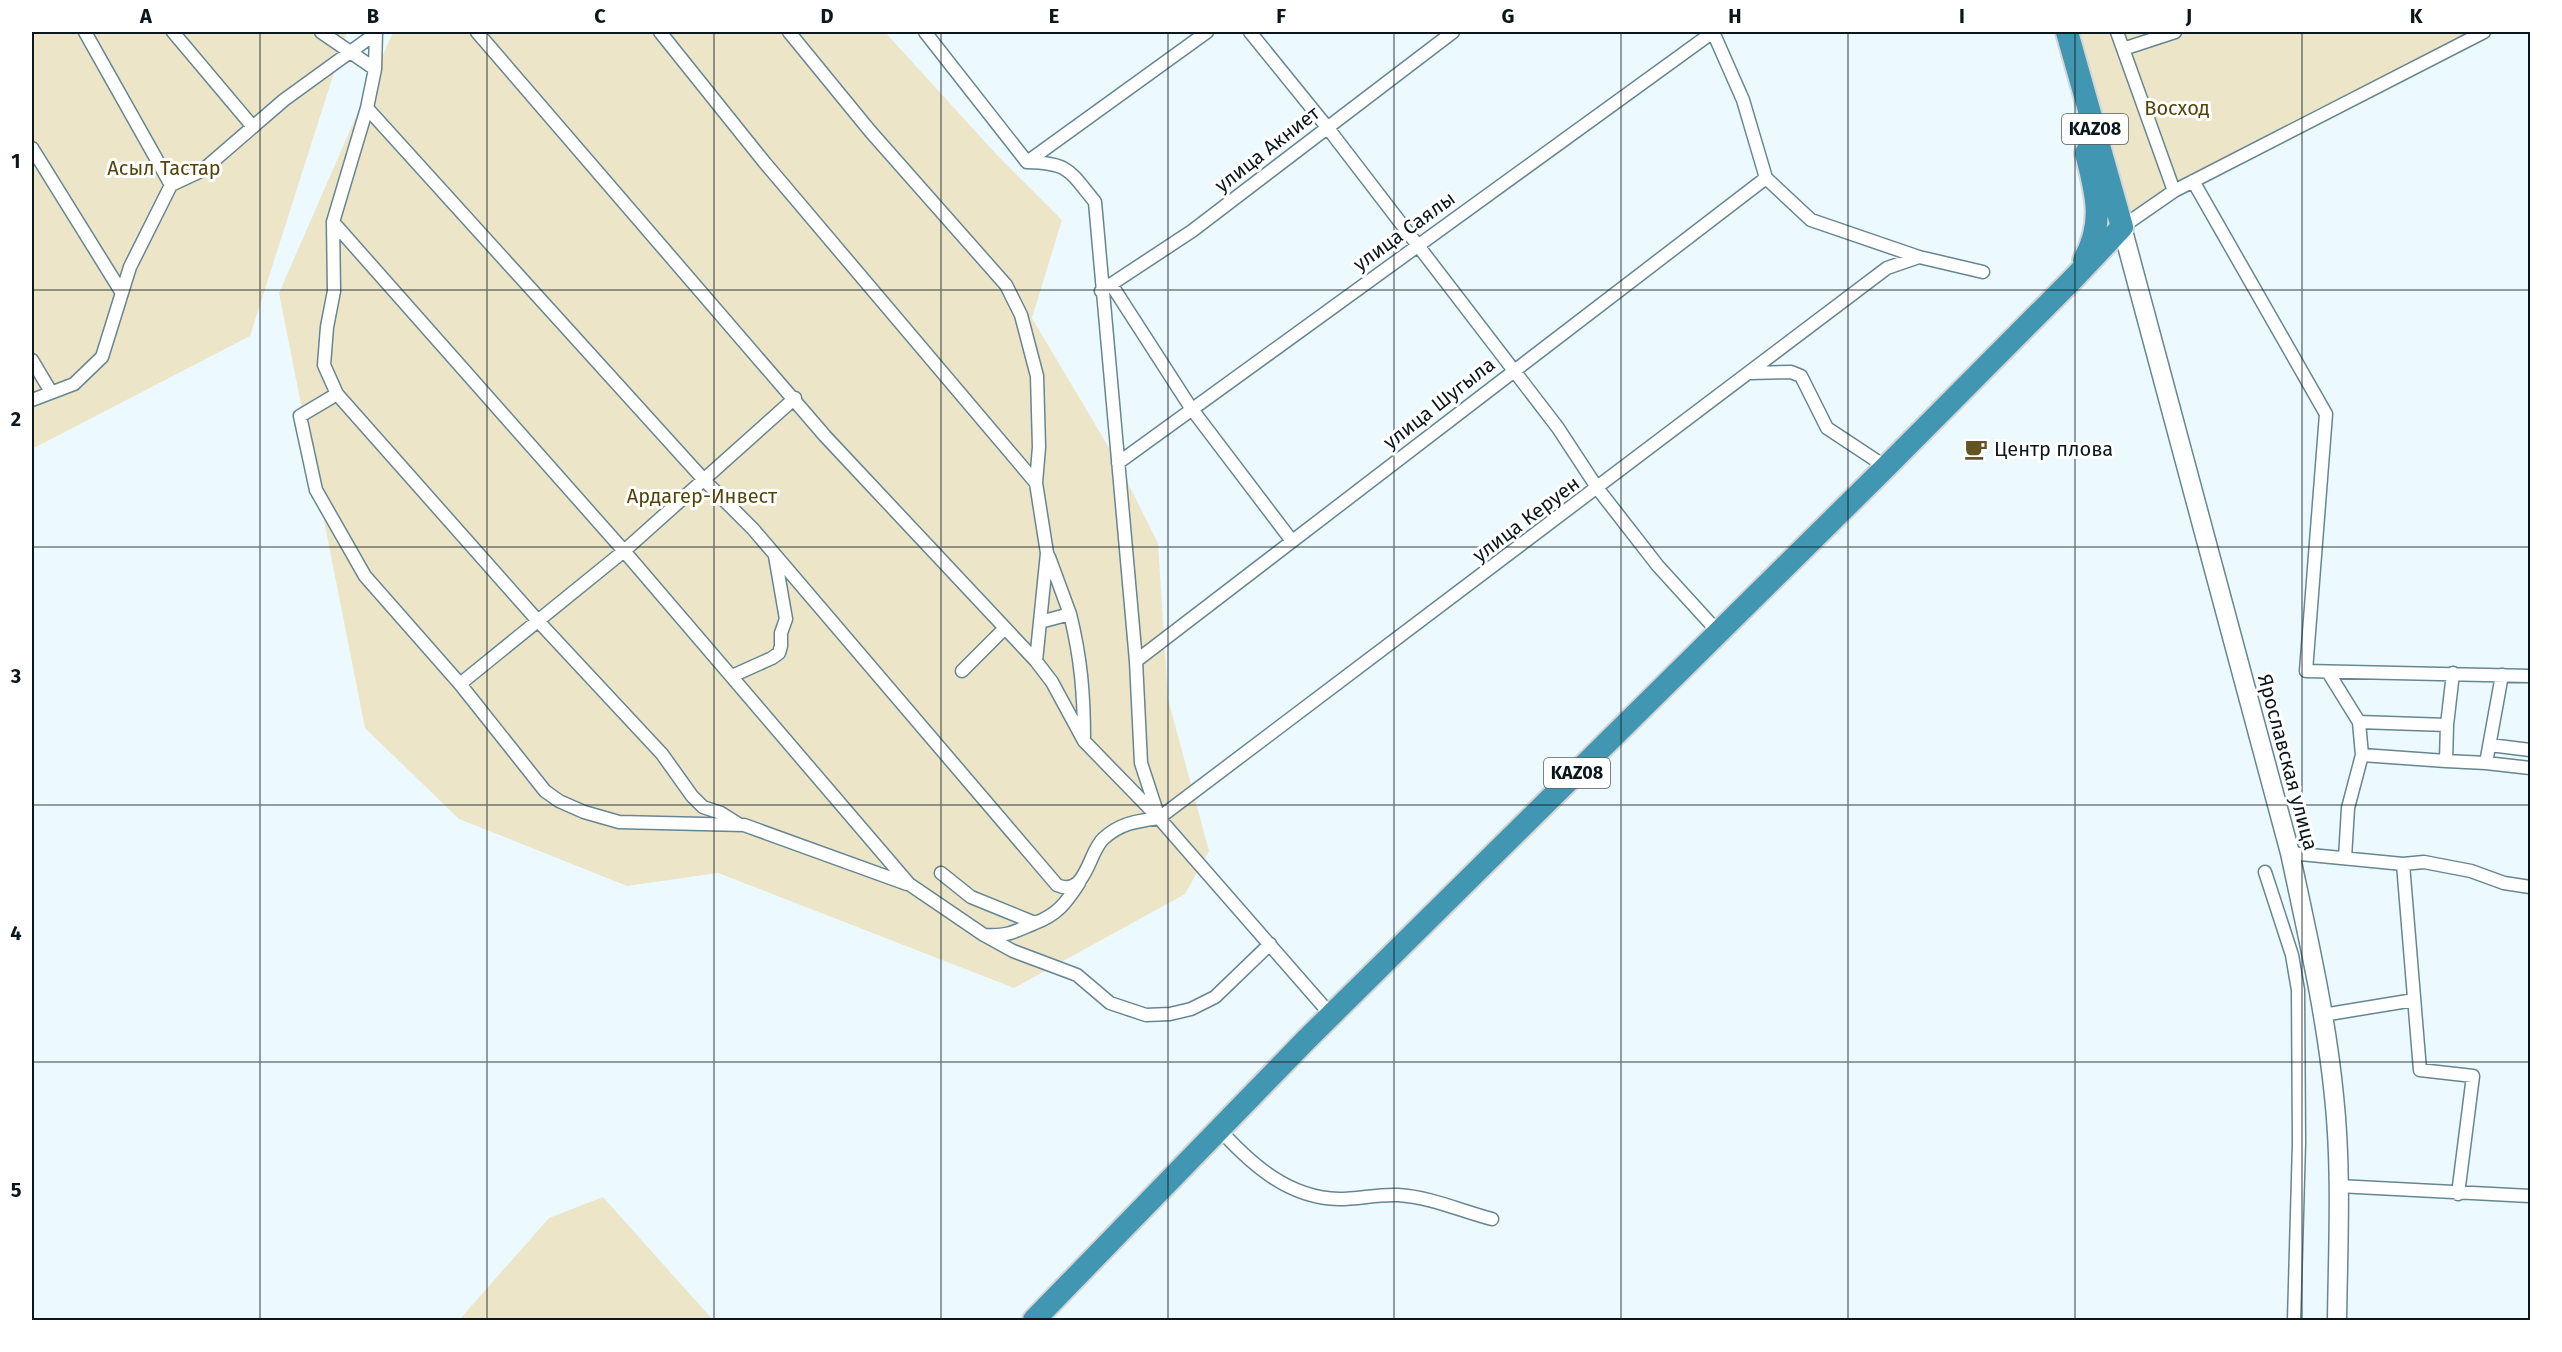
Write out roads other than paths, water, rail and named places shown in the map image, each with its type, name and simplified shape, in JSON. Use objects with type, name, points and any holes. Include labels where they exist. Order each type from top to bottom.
[{"type":"highway","name":"KAZ08","points":[[1034,1320],[1331,1016],[1886,467],[2074,279],[2122,227],[2070,40]]},
{"type":"highway","points":[[2070,40],[2071,89],[2096,194],[2098,222],[2092,247],[2074,279]]},
{"type":"main road","name":"Ярославская улица","points":[[2122,227],[2290,853],[2323,1015],[2334,1096],[2338,1186],[2337,1320]]},
{"type":"street","points":[[85,32],[171,185]]},
{"type":"street","points":[[173,32],[253,127]]},
{"type":"street","points":[[321,32],[375,69]]},
{"type":"street","points":[[477,32],[848,461],[1036,661],[1052,682],[1084,741],[1159,818],[1331,1016]]},
{"type":"street","points":[[660,32],[765,163],[1036,483]]},
{"type":"street","points":[[789,32],[870,130],[1006,285],[1021,315],[1037,376],[1039,447],[1036,483],[1047,553],[1070,614],[1079,649],[1083,684],[1084,741]]},
{"type":"street","points":[[1027,162],[1207,32]]},
{"type":"street","points":[[1250,32],[1327,127],[1514,370],[1558,428],[1598,489],[1658,566],[1719,633]]},
{"type":"street","name":"улица Акниет","points":[[1106,288],[1192,231],[1453,32]]},
{"type":"street","points":[[1713,32],[1743,100],[1766,178],[1811,219],[1919,257],[1983,272]]},
{"type":"street","name":"улица Саялы","points":[[1118,463],[1713,32]]},
{"type":"street","points":[[2117,32],[2174,191]]},
{"type":"street","points":[[2123,49],[2175,32]]},
{"type":"street","points":[[2122,227],[2174,191],[2484,32]]},
{"type":"street","points":[[32,400],[74,384],[102,357],[130,267],[171,185],[203,170],[284,100],[376,33]]},
{"type":"street","points":[[376,33],[375,69],[367,108],[333,222],[334,291],[324,365],[337,394],[538,621],[662,754],[692,796],[703,807],[721,813],[740,825],[909,884],[984,935],[1013,951],[1077,975],[1110,1003],[1146,1015],[1170,1014],[1191,1009],[1215,997],[1270,944]]},
{"type":"street","points":[[931,34],[1027,162]]},
{"type":"street","points":[[367,108],[705,480],[753,528],[1058,885],[1065,888],[1079,883]]},
{"type":"street","points":[[32,148],[122,293]]},
{"type":"street","points":[[1027,162],[1051,162],[1069,169],[1095,202],[1106,288],[1118,463],[1136,661],[1141,763],[1159,818]]},
{"type":"street","name":"улица Шугыла","points":[[1136,661],[1766,178]]},
{"type":"street","points":[[2193,181],[2326,414],[2306,671],[2530,676]]},
{"type":"street","points":[[333,222],[624,551],[909,884]]},
{"type":"street","name":"улица Керуен","points":[[1159,818],[1598,489],[1887,268],[1919,257]]},
{"type":"street","points":[[1106,288],[1191,408],[1292,541]]},
{"type":"street","points":[[32,360],[51,392]]},
{"type":"street","points":[[1749,373],[1791,372],[1801,376],[1827,428],[1886,467]]},
{"type":"street","points":[[337,394],[300,416],[316,490],[365,576],[460,684],[545,790],[559,801],[584,812],[619,822],[740,825]]},
{"type":"street","points":[[460,684],[624,551],[795,398]]},
{"type":"street","points":[[1036,661],[1047,553]]},
{"type":"street","points":[[732,676],[772,658],[781,646],[786,619],[775,555]]},
{"type":"street","points":[[1040,622],[1070,614]]},
{"type":"street","points":[[962,670],[1005,628]]},
{"type":"street","points":[[2328,672],[2359,722],[2362,755],[2348,808],[2345,858]]},
{"type":"street","points":[[2446,762],[2446,725],[2453,673]]},
{"type":"street","points":[[2486,764],[2502,675]]},
{"type":"street","points":[[2359,722],[2446,725]]},
{"type":"street","points":[[2490,745],[2530,750]]},
{"type":"street","points":[[2362,755],[2530,768]]},
{"type":"street","points":[[984,935],[1015,934],[1054,915],[1084,877],[1094,851],[1102,839],[1128,822],[1159,818]]},
{"type":"street","points":[[2290,853],[2403,864],[2424,862],[2471,871],[2504,883],[2530,887]]},
{"type":"street","points":[[2403,864],[2420,1070],[2474,1076],[2458,1194]]},
{"type":"street","points":[[2265,872],[2292,956],[2298,990],[2299,1143],[2294,1320]]},
{"type":"street","points":[[941,873],[971,897],[1035,923]]},
{"type":"street","points":[[2323,1015],[2414,1000]]},
{"type":"street","points":[[1219,1129],[1254,1165],[1286,1186],[1338,1199],[1398,1195],[1427,1199],[1492,1219]]},
{"type":"street","points":[[2338,1186],[2530,1196]]},
{"type":"place","name":"Центр плова","points":[[1976,449]]},
{"type":"park label","name":"Восход","points":[[2177,108]]},
{"type":"park label","name":"Асыл Тастар","points":[[164,168]]},
{"type":"park label","name":"Ардагер-Инвест","points":[[702,496]]}]
